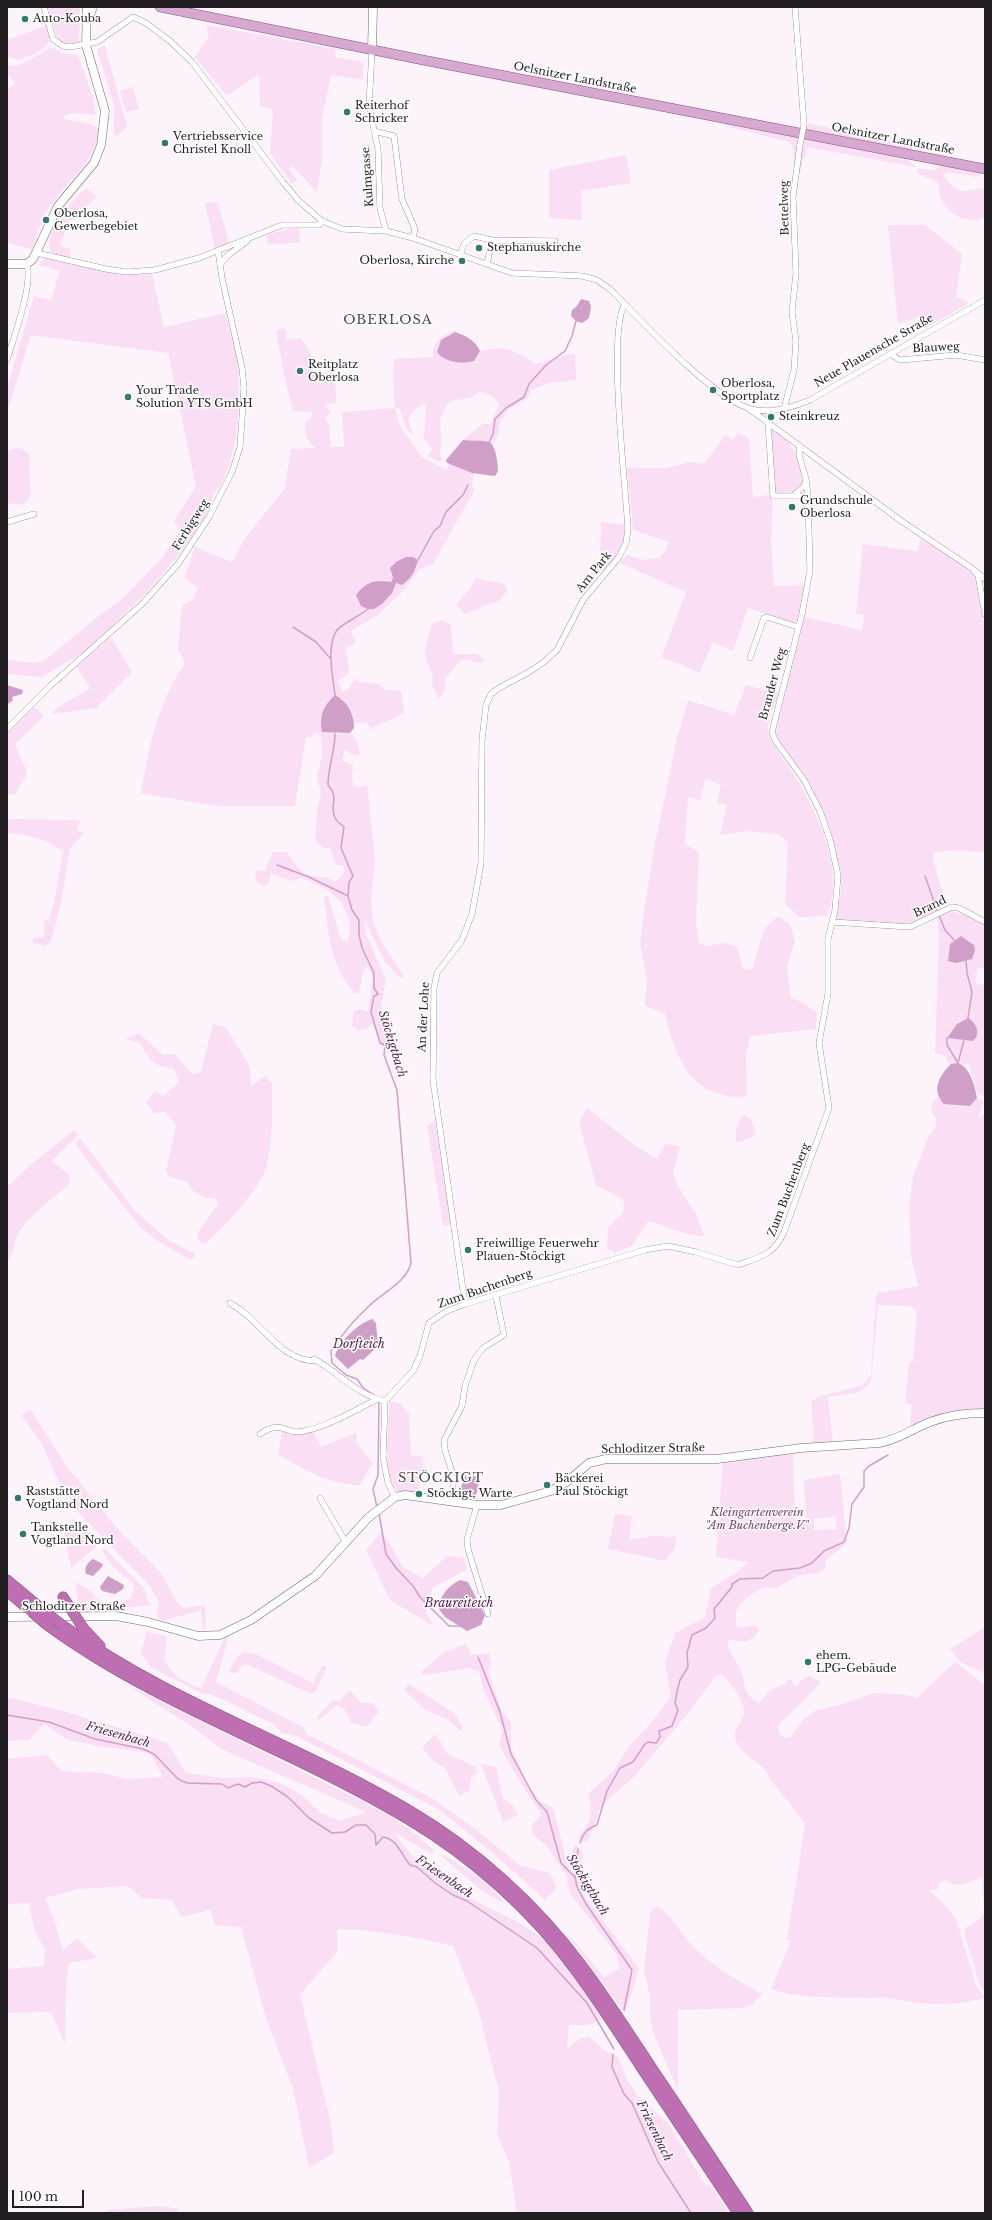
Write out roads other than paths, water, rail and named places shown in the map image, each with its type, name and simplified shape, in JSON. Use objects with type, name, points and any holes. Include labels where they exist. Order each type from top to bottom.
[{"type":"highway","points":[[7,1580],[62,1625],[115,1660],[155,1682],[345,1776],[411,1812],[451,1838],[514,1890],[551,1929],[582,1966],[738,2213]]},
{"type":"highway","points":[[7,1592],[46,1624],[112,1669],[344,1785],[408,1819],[446,1844],[483,1873],[538,1926],[576,1971],[628,2039]]},
{"type":"highway","points":[[63,1596],[83,1628],[115,1660]]},
{"type":"highway","points":[[637,2053],[748,2213]]},
{"type":"main road","name":"Oelsnitzer Landstraße","points":[[160,7],[372,50],[985,169]]},
{"type":"street","points":[[44,7],[53,39],[63,46],[70,47],[86,45]]},
{"type":"street","points":[[372,50],[373,7]]},
{"type":"street","name":"Bettelweg","points":[[784,409],[794,370],[796,341],[792,312],[796,273],[793,196],[804,125],[795,7]]},
{"type":"street","points":[[7,264],[27,264],[37,253],[45,231],[58,206],[94,163],[101,145],[105,111],[86,45],[88,8]]},
{"type":"street","name":"Neue Plauensche Straße","points":[[86,45],[105,37],[133,17],[146,23],[170,41],[198,70],[283,182],[298,200],[322,221],[342,229],[386,231],[413,238],[512,273],[582,276],[597,280],[610,289],[712,386],[748,408],[770,410],[784,409],[810,400],[985,300]]},
{"type":"street","name":"Kulmgasse","points":[[372,50],[369,106],[378,149],[380,208],[386,231]]},
{"type":"street","points":[[374,131],[394,136],[402,198],[413,221],[415,229],[413,238]]},
{"type":"street","points":[[37,253],[106,269],[135,272],[155,270],[184,263],[282,226],[319,225],[322,221]]},
{"type":"street","points":[[220,265],[227,256],[254,236]]},
{"type":"street","points":[[460,254],[464,244],[474,236],[492,240],[555,241]]},
{"type":"street","points":[[487,264],[492,240]]},
{"type":"street","name":"Ferbigweg","points":[[7,729],[50,686],[142,604],[178,564],[209,517],[232,472],[240,447],[244,388],[242,368],[228,311],[218,250]]},
{"type":"street","points":[[7,360],[27,290],[30,273],[27,264]]},
{"type":"street","name":"Am Park","points":[[482,740],[486,705],[491,694],[499,688],[530,672],[544,662],[556,650],[583,600],[619,557],[626,543],[628,529],[616,355],[620,318],[625,304]]},
{"type":"street","name":"Blauweg","points":[[890,354],[900,360],[956,355],[985,360]]},
{"type":"street","points":[[748,408],[900,520],[973,568],[985,579]]},
{"type":"street","points":[[770,410],[768,423],[773,496],[808,496]]},
{"type":"street","name":"Brander Weg","points":[[800,447],[799,455],[806,479],[808,496],[810,570],[798,627],[772,732],[775,740],[804,780],[825,824],[838,876],[838,890],[832,922]]},
{"type":"street","points":[[794,496],[804,486],[806,479]]},
{"type":"street","points":[[7,522],[34,514]]},
{"type":"street","points":[[973,568],[978,575],[985,614]]},
{"type":"street","points":[[750,658],[764,618],[767,616],[798,627]]},
{"type":"street","name":"An der Lohe","points":[[465,1304],[433,1080],[434,988],[437,973],[462,940],[472,914],[481,863],[482,740]]},
{"type":"street","name":"Brand","points":[[832,922],[910,927],[952,907],[959,908],[985,922]]},
{"type":"street","name":"Zum Buchenberg","points":[[385,1401],[413,1371],[420,1356],[429,1323],[447,1311],[465,1304],[496,1296],[645,1250],[668,1246],[696,1252],[738,1265],[773,1251],[778,1244],[829,1108],[819,1043],[828,994],[828,939],[832,922]]},
{"type":"street","points":[[453,1501],[453,1475],[445,1450],[444,1440],[462,1406],[465,1386],[474,1360],[483,1348],[504,1335],[496,1296]]},
{"type":"street","points":[[230,1303],[248,1314],[287,1353],[304,1361],[316,1360],[332,1369],[358,1389],[376,1400],[385,1401],[383,1457],[388,1483],[395,1497]]},
{"type":"street","points":[[260,1434],[278,1426],[303,1432],[346,1415],[376,1400]]},
{"type":"street","name":"Schloditzer Straße","points":[[7,1617],[116,1616],[148,1622],[198,1636],[220,1635],[251,1620],[315,1576],[345,1541],[368,1518],[395,1497],[405,1495],[477,1505],[500,1505],[550,1491],[568,1481],[589,1463],[606,1459],[717,1458],[801,1448],[879,1443],[892,1441],[929,1422],[947,1417],[985,1413]]},
{"type":"street","points":[[320,1498],[345,1541]]},
{"type":"street","points":[[477,1505],[467,1538],[468,1549],[488,1614]]},
{"type":"water","points":[[581,299],[589,301],[591,306],[589,318],[582,323],[576,321],[571,316],[572,310],[577,306]]},
{"type":"water","points":[[455,332],[470,339],[478,347],[480,351],[474,361],[464,363],[454,362],[444,358],[437,352],[441,340]]},
{"type":"water","points":[[463,440],[486,441],[491,444],[495,451],[498,464],[498,471],[495,476],[472,473],[447,463],[446,460]]},
{"type":"water","points":[[406,557],[413,557],[418,560],[414,571],[408,580],[402,585],[396,583],[392,593],[382,604],[374,609],[368,609],[361,606],[356,595],[363,587],[376,581],[391,582],[393,578],[390,568],[396,562]]},
{"type":"water","points":[[7,685],[23,690],[22,694],[12,697],[13,700],[7,705]]},
{"type":"water","points":[[335,695],[347,705],[353,718],[354,728],[350,733],[322,732],[321,721],[323,712],[327,703]]},
{"type":"water","points":[[961,936],[974,945],[975,950],[972,959],[956,963],[948,961],[950,944]]},
{"type":"water","points":[[968,1018],[974,1023],[977,1029],[977,1035],[973,1041],[947,1038],[957,1024]]},
{"type":"water","points":[[958,1063],[966,1068],[975,1088],[977,1098],[970,1106],[944,1104],[938,1094],[938,1083],[943,1073],[951,1064]]},
{"type":"water","name":"Dorfteich","points":[[372,1319],[376,1323],[378,1346],[363,1360],[360,1359],[348,1369],[335,1356],[337,1351],[340,1345],[355,1329],[361,1324]]},
{"type":"water","points":[[474,1475],[479,1480],[476,1496],[466,1495],[461,1488],[465,1476]]},
{"type":"water","points":[[93,1559],[103,1564],[93,1576],[86,1574],[85,1569]]},
{"type":"water","points":[[108,1576],[124,1585],[123,1589],[115,1594],[102,1591],[100,1587]]},
{"type":"water","name":"Braureiteich","points":[[460,1580],[468,1582],[485,1615],[481,1625],[467,1631],[445,1617],[439,1609],[442,1596],[452,1585]]},
{"type":"waterway","name":"Stöckigtbach","points":[[489,442],[493,434],[495,419],[506,408],[524,397],[529,384],[546,365],[565,351],[572,336],[576,321]]},
{"type":"waterway","name":"Stöckigtbach","points":[[418,560],[434,531],[440,526],[446,512],[463,495],[468,485]]},
{"type":"waterway","name":"Stöckigtbach","points":[[335,695],[331,660],[332,642],[335,634],[339,628],[368,609]]},
{"type":"waterway","name":"Stöckigtbach","points":[[293,627],[316,642],[330,658]]},
{"type":"waterway","name":"Stöckigtbach","points":[[335,734],[328,785],[332,790],[334,798],[333,813],[338,822],[344,827],[341,848],[353,876],[349,882],[348,896],[352,910],[359,920],[359,935],[362,948],[374,973],[374,988],[378,994],[374,996],[371,1012],[380,1043],[385,1045],[384,1055],[397,1090],[411,1263],[409,1270],[399,1282],[374,1301],[358,1317],[331,1351],[332,1363],[346,1375],[357,1379],[364,1389],[374,1395]]},
{"type":"waterway","points":[[277,865],[309,877],[348,896]]},
{"type":"waterway","points":[[925,876],[937,910]]},
{"type":"waterway","points":[[939,915],[945,930],[954,940]]},
{"type":"waterway","points":[[966,960],[967,973],[972,992],[968,1018]]},
{"type":"waterway","points":[[947,1038],[947,1045],[958,1063]]},
{"type":"waterway","points":[[958,1063],[964,1040]]},
{"type":"waterway","name":"Stöckigtbach","points":[[377,1507],[373,1489],[378,1475],[379,1403]]},
{"type":"waterway","points":[[580,1843],[586,1832],[597,1825],[607,1791],[620,1768],[633,1762],[645,1744],[648,1742],[656,1743],[660,1737],[659,1731],[672,1726],[678,1710],[675,1703],[680,1680],[688,1667],[687,1653],[692,1635],[706,1628],[715,1618],[714,1609],[732,1587],[732,1584],[740,1579],[763,1578],[773,1571],[800,1568],[812,1563],[824,1551],[844,1542],[849,1528],[852,1504],[864,1487],[864,1471],[869,1466],[888,1455]]},
{"type":"waterway","name":"Stöckigtbach","points":[[379,1513],[386,1554],[396,1568],[413,1586],[420,1597],[449,1626],[461,1626]]},
{"type":"waterway","points":[[427,1604],[439,1603]]},
{"type":"waterway","name":"Stöckigtbach","points":[[478,1657],[500,1712],[511,1754],[536,1800],[547,1812],[561,1863],[575,1877],[577,1887],[586,1904],[632,1970],[624,2010]]},
{"type":"waterway","name":"Friesenbach","points":[[7,1715],[49,1722],[95,1739],[143,1749],[154,1754],[178,1779],[187,1783],[222,1784],[228,1788],[238,1784],[245,1787],[252,1783],[261,1782],[271,1786],[288,1797],[309,1818],[332,1833],[345,1832],[356,1825],[366,1825],[375,1834],[376,1845],[383,1837],[388,1838],[396,1844],[410,1865],[417,1867],[435,1883],[453,1895],[467,1901],[537,1948],[587,2003],[614,2049]]},
{"type":"waterway","points":[[575,1877],[578,1849]]},
{"type":"waterway","name":"Friesenbach","points":[[613,2054],[612,2067],[624,2094],[632,2103],[658,2162],[691,2213]]},
{"type":"place","name":"Auto-Kouba","points":[[25,19]]},
{"type":"place","name":"Reiterhof Schricker","points":[[347,112]]},
{"type":"place","name":"Vertriebsservice Christel Knoll","points":[[165,143]]},
{"type":"place","name":"Oberlosa, Gewerbegebiet","points":[[46,220]]},
{"type":"place","name":"Stephanuskirche","points":[[479,248]]},
{"type":"place","name":"Oberlosa, Kirche","points":[[462,261]]},
{"type":"place","name":"Reitplatz Oberlosa","points":[[300,371]]},
{"type":"place","name":"Oberlosa, Sportplatz","points":[[713,390]]},
{"type":"place","name":"Your Trade Solution YTS GmbH","points":[[128,397]]},
{"type":"place","name":"Steinkreuz","points":[[771,417]]},
{"type":"place","name":"Grundschule Oberlosa","points":[[792,507]]},
{"type":"place","name":"Freiwillige Feuerwehr Plauen-Stöckigt","points":[[468,1250]]},
{"type":"place","name":"Bäckerei Paul Stöckigt","points":[[547,1485]]},
{"type":"place","name":"Stöckigt, Warte","points":[[419,1494]]},
{"type":"place","name":"Raststätte Vogtland Nord","points":[[18,1498]]},
{"type":"place","name":"Tankstelle Vogtland Nord","points":[[23,1534]]},
{"type":"place","name":"ehem. LPG-Gebäude","points":[[808,1662]]},
{"type":"district","name":"OBERLOSA","points":[[388,320]]},
{"type":"district","name":"STÖCKIGT","points":[[441,1478]]},
{"type":"park label","name":"Kleingartenverein \"Am Buchenberge.V.\"","points":[[757,1519]]}]
